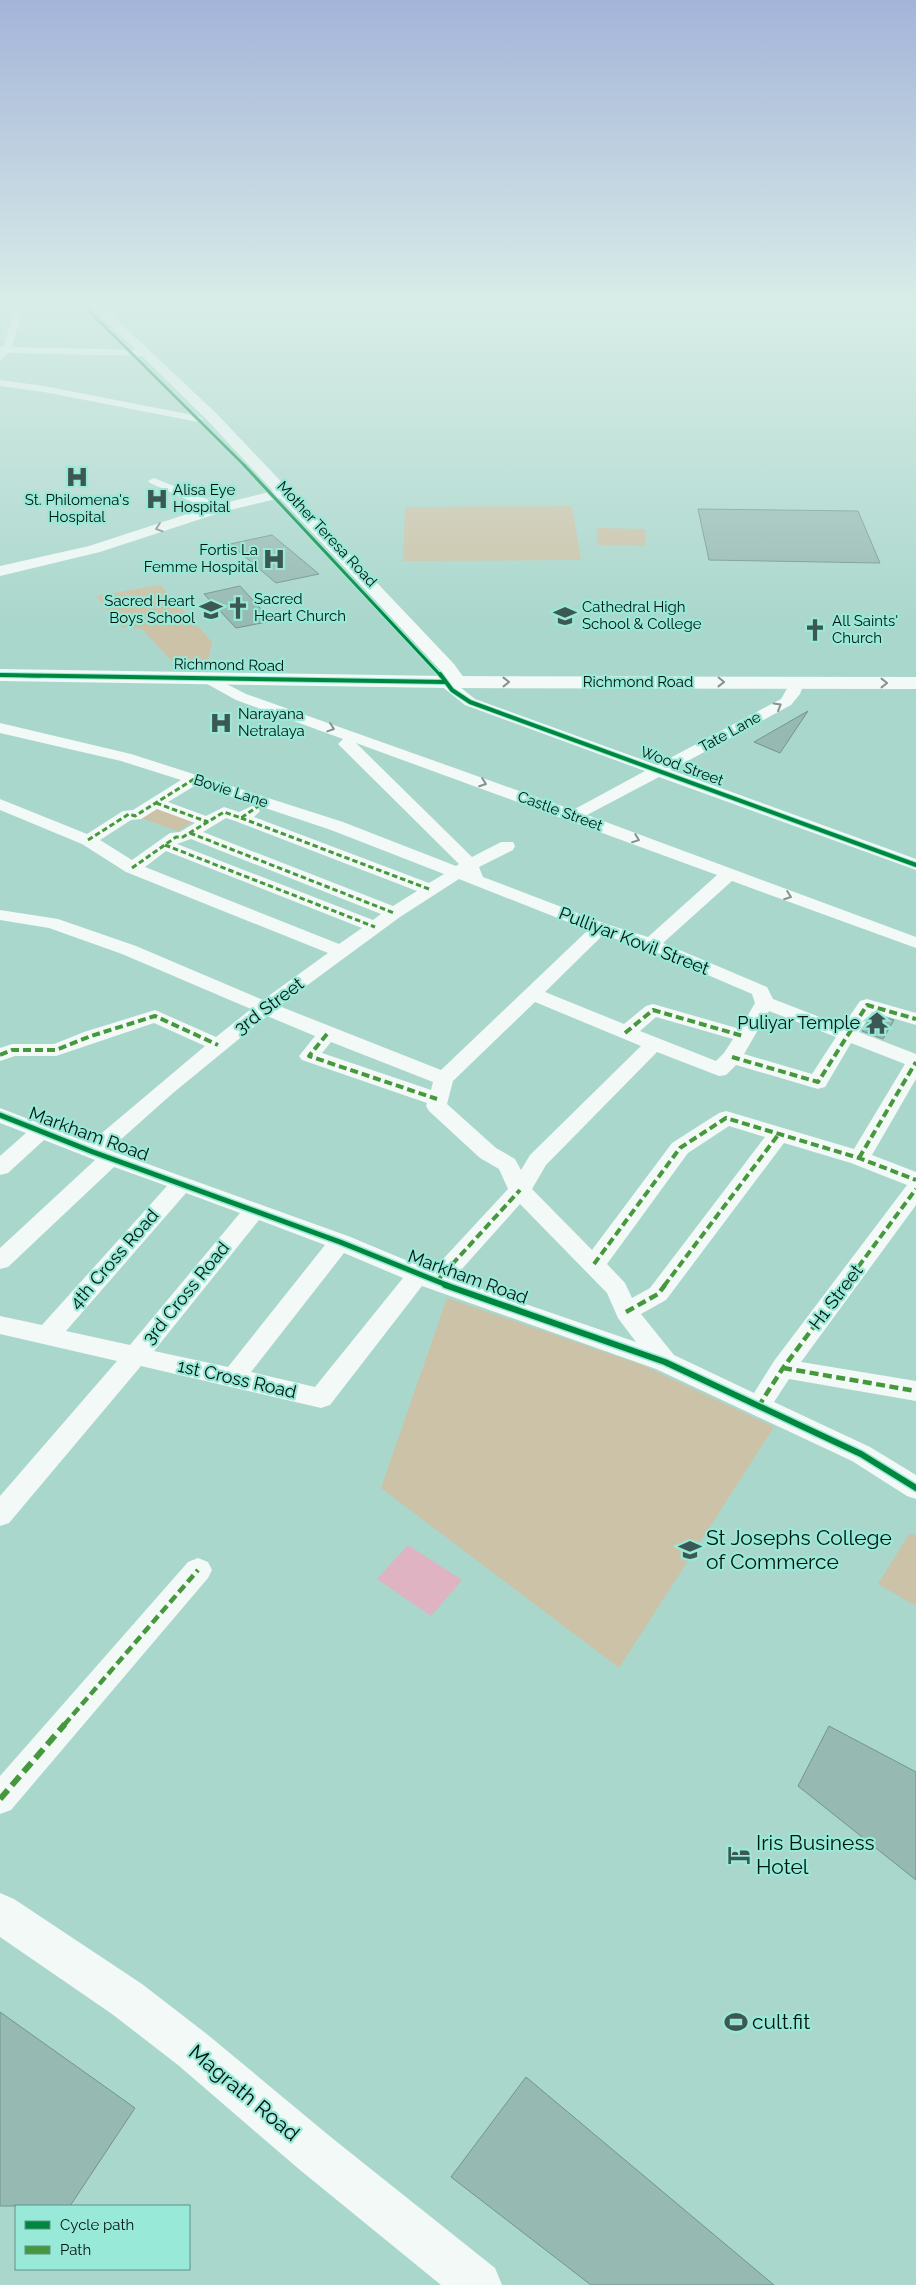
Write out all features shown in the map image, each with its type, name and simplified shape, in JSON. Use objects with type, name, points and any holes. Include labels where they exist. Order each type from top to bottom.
[{"type":"main road","name":"Richmond Road","points":[[0,675],[451,682],[916,683]]},
{"type":"street","points":[[145,409],[198,419]]},
{"type":"street","name":"Mother Teresa Road","points":[[189,409],[257,477],[278,494]]},
{"type":"street","name":"Mother Teresa Road","points":[[203,409],[278,494],[451,682]]},
{"type":"street","points":[[154,481],[218,508]]},
{"type":"street","points":[[0,571],[106,546],[218,508],[278,494]]},
{"type":"street","name":"Castle Street","points":[[204,677],[241,696],[574,816],[916,943]]},
{"type":"street","name":"Wood Street","points":[[451,682],[470,702],[916,864]]},
{"type":"street","name":"Tate Lane","points":[[574,816],[786,702],[793,694],[798,683]]},
{"type":"street","name":"Bovie Lane","points":[[0,728],[126,757],[337,826],[467,872]]},
{"type":"street","points":[[355,737],[346,744],[467,872]]},
{"type":"street","points":[[88,840],[129,814],[135,816],[194,779]]},
{"type":"street","points":[[241,818],[264,802]]},
{"type":"street","points":[[156,803],[208,822]]},
{"type":"street","points":[[0,804],[88,840],[132,868],[342,952]]},
{"type":"street","points":[[132,868],[176,837],[183,837],[224,812],[429,889]]},
{"type":"street","points":[[190,833],[394,913]]},
{"type":"street","points":[[165,845],[374,927]]},
{"type":"street","name":"3rd Street","points":[[0,1261],[102,1155],[218,1044],[374,927],[429,889],[467,872],[507,846]]},
{"type":"street","name":"Pulliyar Kovil Street","points":[[467,872],[600,928],[651,944],[760,991],[765,1002],[916,1062]]},
{"type":"street","points":[[651,944],[728,874]]},
{"type":"street","points":[[0,915],[52,923],[120,947],[327,1034],[444,1079]]},
{"type":"street","points":[[600,928],[444,1079],[436,1106],[488,1153],[507,1164],[520,1190],[617,1289],[626,1312],[665,1362]]},
{"type":"street","points":[[532,994],[719,1070],[732,1057],[765,1002]]},
{"type":"street","points":[[732,1057],[818,1082],[846,1035],[867,1005],[916,1019]]},
{"type":"street","points":[[625,1033],[653,1010],[743,1036]]},
{"type":"street","points":[[0,1055],[12,1050],[56,1050],[91,1036],[155,1016],[218,1044]]},
{"type":"street","points":[[327,1034],[309,1056],[437,1099]]},
{"type":"street","points":[[427,1279],[520,1190],[538,1160],[654,1044]]},
{"type":"street","points":[[859,1158],[916,1062]]},
{"type":"street","name":"Markham Road","points":[[0,1115],[102,1155],[340,1242],[427,1279],[665,1362],[861,1454],[916,1488]]},
{"type":"street","points":[[594,1264],[680,1148],[726,1118],[859,1158],[916,1180]]},
{"type":"street","points":[[0,1168],[41,1131]]},
{"type":"street","points":[[626,1312],[658,1294],[778,1134]]},
{"type":"street","name":"4th Cross Road","points":[[47,1336],[182,1183]]},
{"type":"street","name":"H1 Street","points":[[758,1407],[783,1368],[916,1189]]},
{"type":"street","name":"3rd Cross Road","points":[[0,1515],[119,1376],[254,1211]]},
{"type":"street","points":[[233,1378],[340,1242]]},
{"type":"street","name":"1st Cross Road","points":[[0,1325],[321,1398],[427,1279]]},
{"type":"street","points":[[783,1368],[916,1390]]},
{"type":"street","points":[[0,1799],[198,1570]]},
{"type":"street","name":"Magrath Road","points":[[0,1913],[127,1999],[193,2050],[316,2154],[478,2285]]},
{"type":"shaded area","points":[[572,506],[581,560],[403,561],[405,507]]},
{"type":"shaded area","points":[[597,528],[645,529],[646,546],[597,545]]},
{"type":"shaded area","points":[[160,585],[212,642],[208,661],[171,660],[142,629],[122,627],[96,596]]},
{"type":"shaded area","points":[[156,803],[198,818],[178,831],[135,816]]},
{"type":"shaded area","points":[[447,1298],[642,1365],[774,1427],[619,1668],[381,1488]]},
{"type":"shaded area","points":[[910,1533],[916,1536],[916,1606],[878,1584]]},
{"type":"shaded area","points":[[408,1545],[462,1580],[431,1616],[377,1579]]},
{"type":"building","points":[[698,509],[858,511],[880,563],[709,560]]},
{"type":"building","name":"Fortis La Femme Hospital","points":[[272,535],[319,574],[276,583],[230,544]]},
{"type":"building","name":"Sacred Heart Church","points":[[240,586],[272,621],[236,628],[204,594]]},
{"type":"building","points":[[808,711],[780,753],[754,742]]},
{"type":"building","name":"Puliyar Temple","points":[[873,1014],[894,1020],[883,1039],[862,1031]]},
{"type":"building","points":[[829,1726],[916,1772],[916,1880],[798,1786]]},
{"type":"building","points":[[0,2012],[135,2108],[71,2205],[0,2206]]},
{"type":"building","points":[[526,2077],[774,2285],[591,2285],[451,2177]]},
{"type":"marked path","points":[[88,840],[129,814],[135,816],[194,779]]},
{"type":"marked path","points":[[132,868],[176,837],[183,837],[224,812],[241,818],[264,802]]},
{"type":"marked path","points":[[156,803],[208,822]]},
{"type":"marked path","points":[[241,818],[429,889]]},
{"type":"marked path","points":[[190,833],[394,913]]},
{"type":"marked path","points":[[165,845],[375,927]]},
{"type":"marked path","points":[[732,1057],[818,1082],[867,1005],[916,1019]]},
{"type":"marked path","points":[[625,1033],[653,1010],[743,1036]]},
{"type":"marked path","points":[[0,1055],[12,1050],[56,1050],[91,1036],[155,1016],[218,1045]]},
{"type":"marked path","points":[[327,1034],[309,1056],[437,1099]]},
{"type":"marked path","points":[[859,1158],[916,1062]]},
{"type":"marked path","points":[[594,1264],[680,1148],[726,1118],[859,1158],[916,1180]]},
{"type":"marked path","points":[[626,1312],[658,1294],[778,1135]]},
{"type":"marked path","points":[[758,1407],[783,1368],[916,1189]]},
{"type":"marked path","points":[[436,1282],[520,1190]]},
{"type":"marked path","points":[[783,1368],[916,1391]]},
{"type":"marked path","points":[[0,1799],[198,1570]]},
{"type":"cycle path","points":[[189,409],[262,483],[437,670],[452,690],[470,702],[916,865]]},
{"type":"cycle path","points":[[0,675],[445,682]]},
{"type":"cycle path","points":[[0,1115],[93,1152],[340,1242],[436,1282],[665,1362],[861,1454],[916,1488]]},
{"type":"place","name":"St. Philomena's Hospital","points":[[77,477]]},
{"type":"place","name":"Alisa Eye Hospital","points":[[157,499]]},
{"type":"place","name":"Fortis La Femme Hospital","points":[[274,559]]},
{"type":"place","name":"Sacred Heart Church","points":[[238,608]]},
{"type":"place","name":"Sacred Heart Boys School","points":[[211,610]]},
{"type":"place","name":"Cathedral High School & College","points":[[565,616]]},
{"type":"place","name":"All Saints' Church","points":[[815,630]]},
{"type":"place","name":"Narayana Netralaya","points":[[221,723]]},
{"type":"place","name":"Puliyar Temple","points":[[877,1023]]},
{"type":"place","name":"St Josephs College of Commerce","points":[[690,1550]]},
{"type":"place","name":"Iris Business Hotel","points":[[739,1855]]},
{"type":"place","name":"cult.fit","points":[[736,2022]]}]
